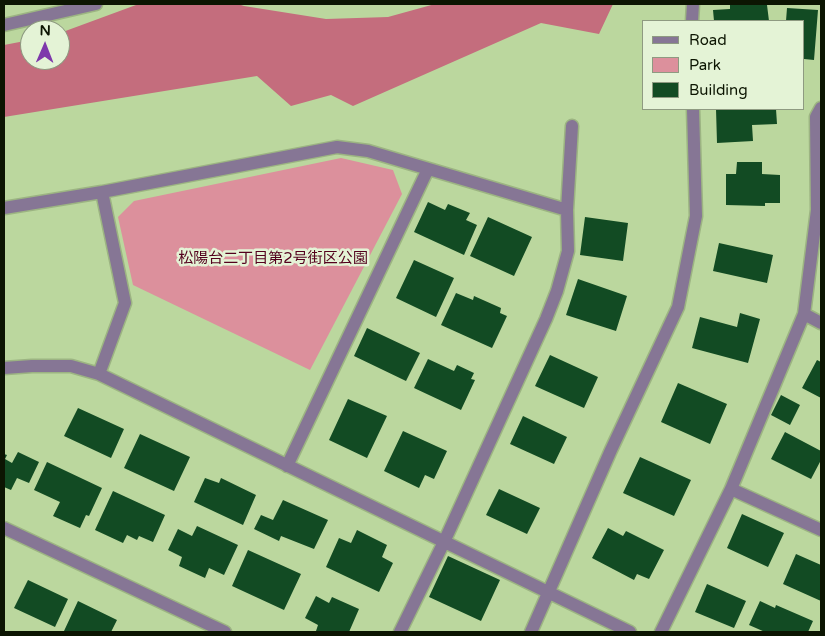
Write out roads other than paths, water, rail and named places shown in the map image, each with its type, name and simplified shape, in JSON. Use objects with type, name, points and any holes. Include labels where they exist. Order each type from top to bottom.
[{"type":"street","points":[[4,25],[96,4]]},
{"type":"street","points":[[692,20],[693,4]]},
{"type":"street","points":[[661,632],[730,489],[804,314],[819,211],[816,117],[821,108]]},
{"type":"street","points":[[531,632],[550,593],[611,450],[678,307],[696,216],[693,110]]},
{"type":"street","points":[[400,632],[444,542],[554,298],[568,251],[567,210],[572,126]]},
{"type":"street","points":[[4,208],[102,192],[337,147],[368,151],[567,210]]},
{"type":"street","points":[[287,466],[428,169]]},
{"type":"street","points":[[99,374],[125,304],[102,192]]},
{"type":"street","points":[[804,314],[821,323]]},
{"type":"street","points":[[4,368],[71,366],[99,374],[630,632]]},
{"type":"street","points":[[730,489],[821,530]]},
{"type":"street","points":[[4,528],[225,632]]},
{"type":"park label","name":"松陽台二丁目第2号街区公園","points":[[273,259]]}]
